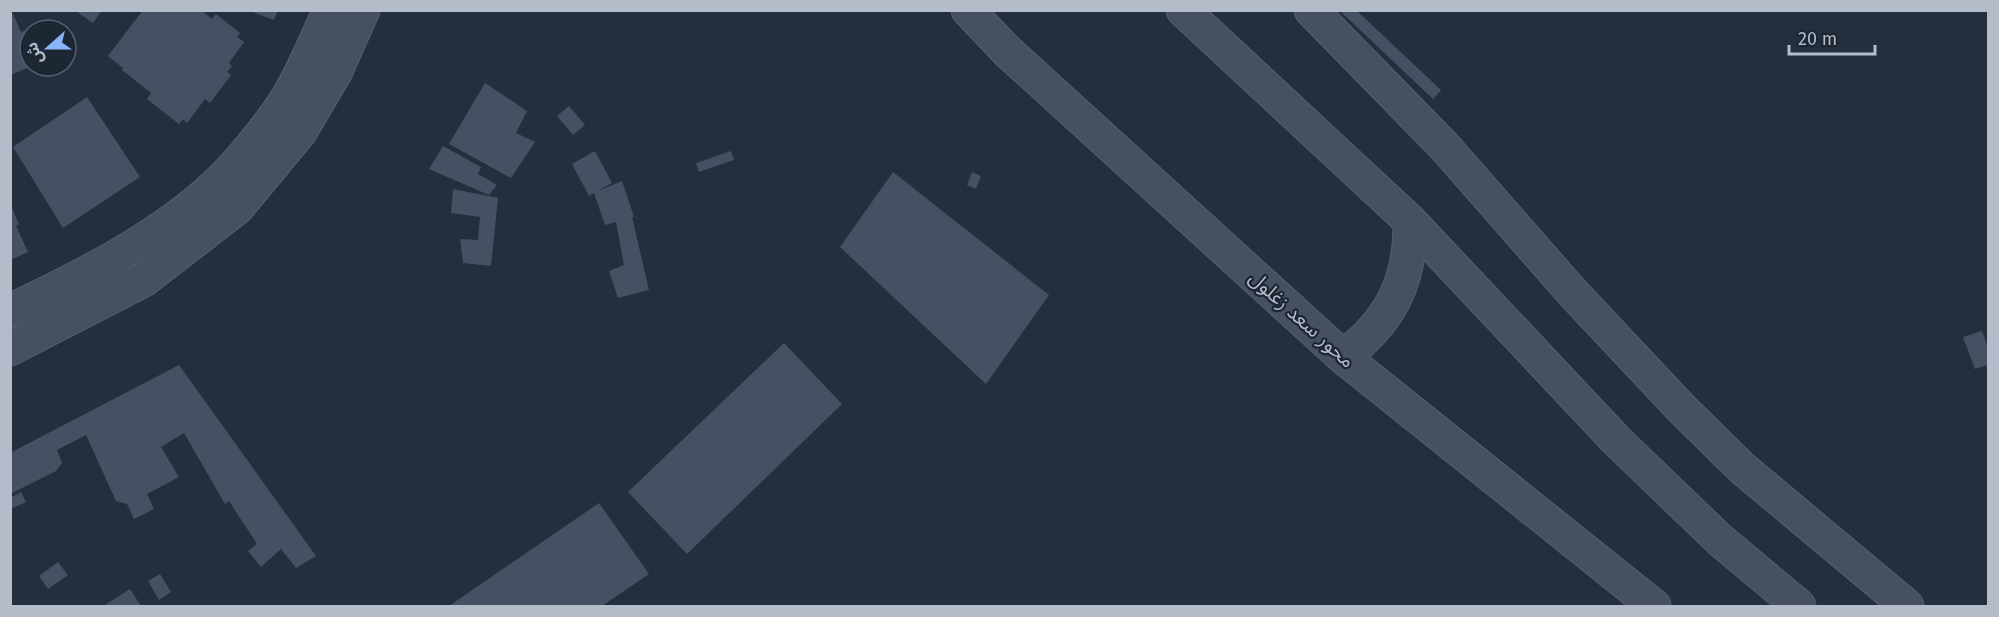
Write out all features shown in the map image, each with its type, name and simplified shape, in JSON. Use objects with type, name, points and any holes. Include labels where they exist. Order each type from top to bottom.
[{"type":"main road","points":[[10,311],[114,259],[161,229],[207,194],[243,156],[279,110],[330,10]]},
{"type":"main road","points":[[10,349],[144,280],[237,208],[300,132],[336,71],[363,10]]},
{"type":"main road","name":"محور سعد زغلول","points":[[968,10],[1008,51],[1343,357],[1654,606]]},
{"type":"main road","points":[[1183,10],[1410,221],[1617,441],[1720,540],[1799,606]]},
{"type":"main road","points":[[1311,10],[1444,146],[1572,292],[1682,409],[1742,468],[1907,606]]},
{"type":"main road","points":[[1343,357],[1373,331],[1396,298],[1408,261],[1410,221]]},
{"type":"building","points":[[74,10],[102,10],[93,23]]},
{"type":"building","points":[[143,10],[201,10],[212,19],[216,14],[240,33],[237,37],[244,42],[229,63],[232,66],[227,72],[231,75],[210,103],[205,99],[187,123],[183,119],[179,124],[147,99],[151,93],[108,56]]},
{"type":"building","points":[[247,10],[278,10],[274,20]]},
{"type":"building","points":[[1339,10],[1356,10],[1441,90],[1433,99]]},
{"type":"building","points":[[13,14],[18,25],[18,72],[10,75],[10,16]]},
{"type":"building","points":[[485,83],[527,111],[516,133],[535,142],[511,178],[449,144]]},
{"type":"building","points":[[87,97],[140,177],[63,228],[13,147]]},
{"type":"building","points":[[569,106],[585,125],[573,135],[557,116]]},
{"type":"building","points":[[443,146],[481,167],[478,174],[497,185],[489,195],[429,169]]},
{"type":"building","points":[[595,151],[612,183],[598,191],[622,181],[634,217],[632,217],[649,290],[618,298],[609,271],[624,265],[616,222],[605,225],[594,193],[589,196],[572,164]]},
{"type":"building","points":[[731,151],[734,160],[699,172],[696,163]]},
{"type":"building","points":[[893,172],[1049,295],[986,384],[840,247]]},
{"type":"building","points":[[972,172],[981,176],[976,189],[967,185]]},
{"type":"building","points":[[453,189],[498,198],[491,266],[463,263],[460,239],[478,240],[480,217],[451,213]]},
{"type":"building","points":[[10,204],[19,224],[16,226],[28,252],[10,260]]},
{"type":"building","points":[[1982,331],[1988,348],[1988,365],[1975,369],[1963,337]]},
{"type":"building","points":[[784,343],[842,404],[687,554],[628,492]]},
{"type":"building","points":[[179,365],[316,556],[296,568],[281,549],[261,567],[248,551],[257,544],[229,501],[225,504],[184,433],[161,447],[179,477],[147,494],[154,509],[134,519],[127,504],[116,501],[86,435],[57,450],[62,463],[56,471],[10,494],[10,453]]},
{"type":"building","points":[[21,492],[26,502],[10,509],[10,498]]},
{"type":"building","points":[[599,503],[649,574],[602,606],[449,606]]},
{"type":"building","points":[[58,562],[68,575],[48,589],[39,576]]},
{"type":"building","points":[[160,574],[171,592],[159,600],[148,581]]},
{"type":"building","points":[[130,589],[141,606],[105,605]]}]
